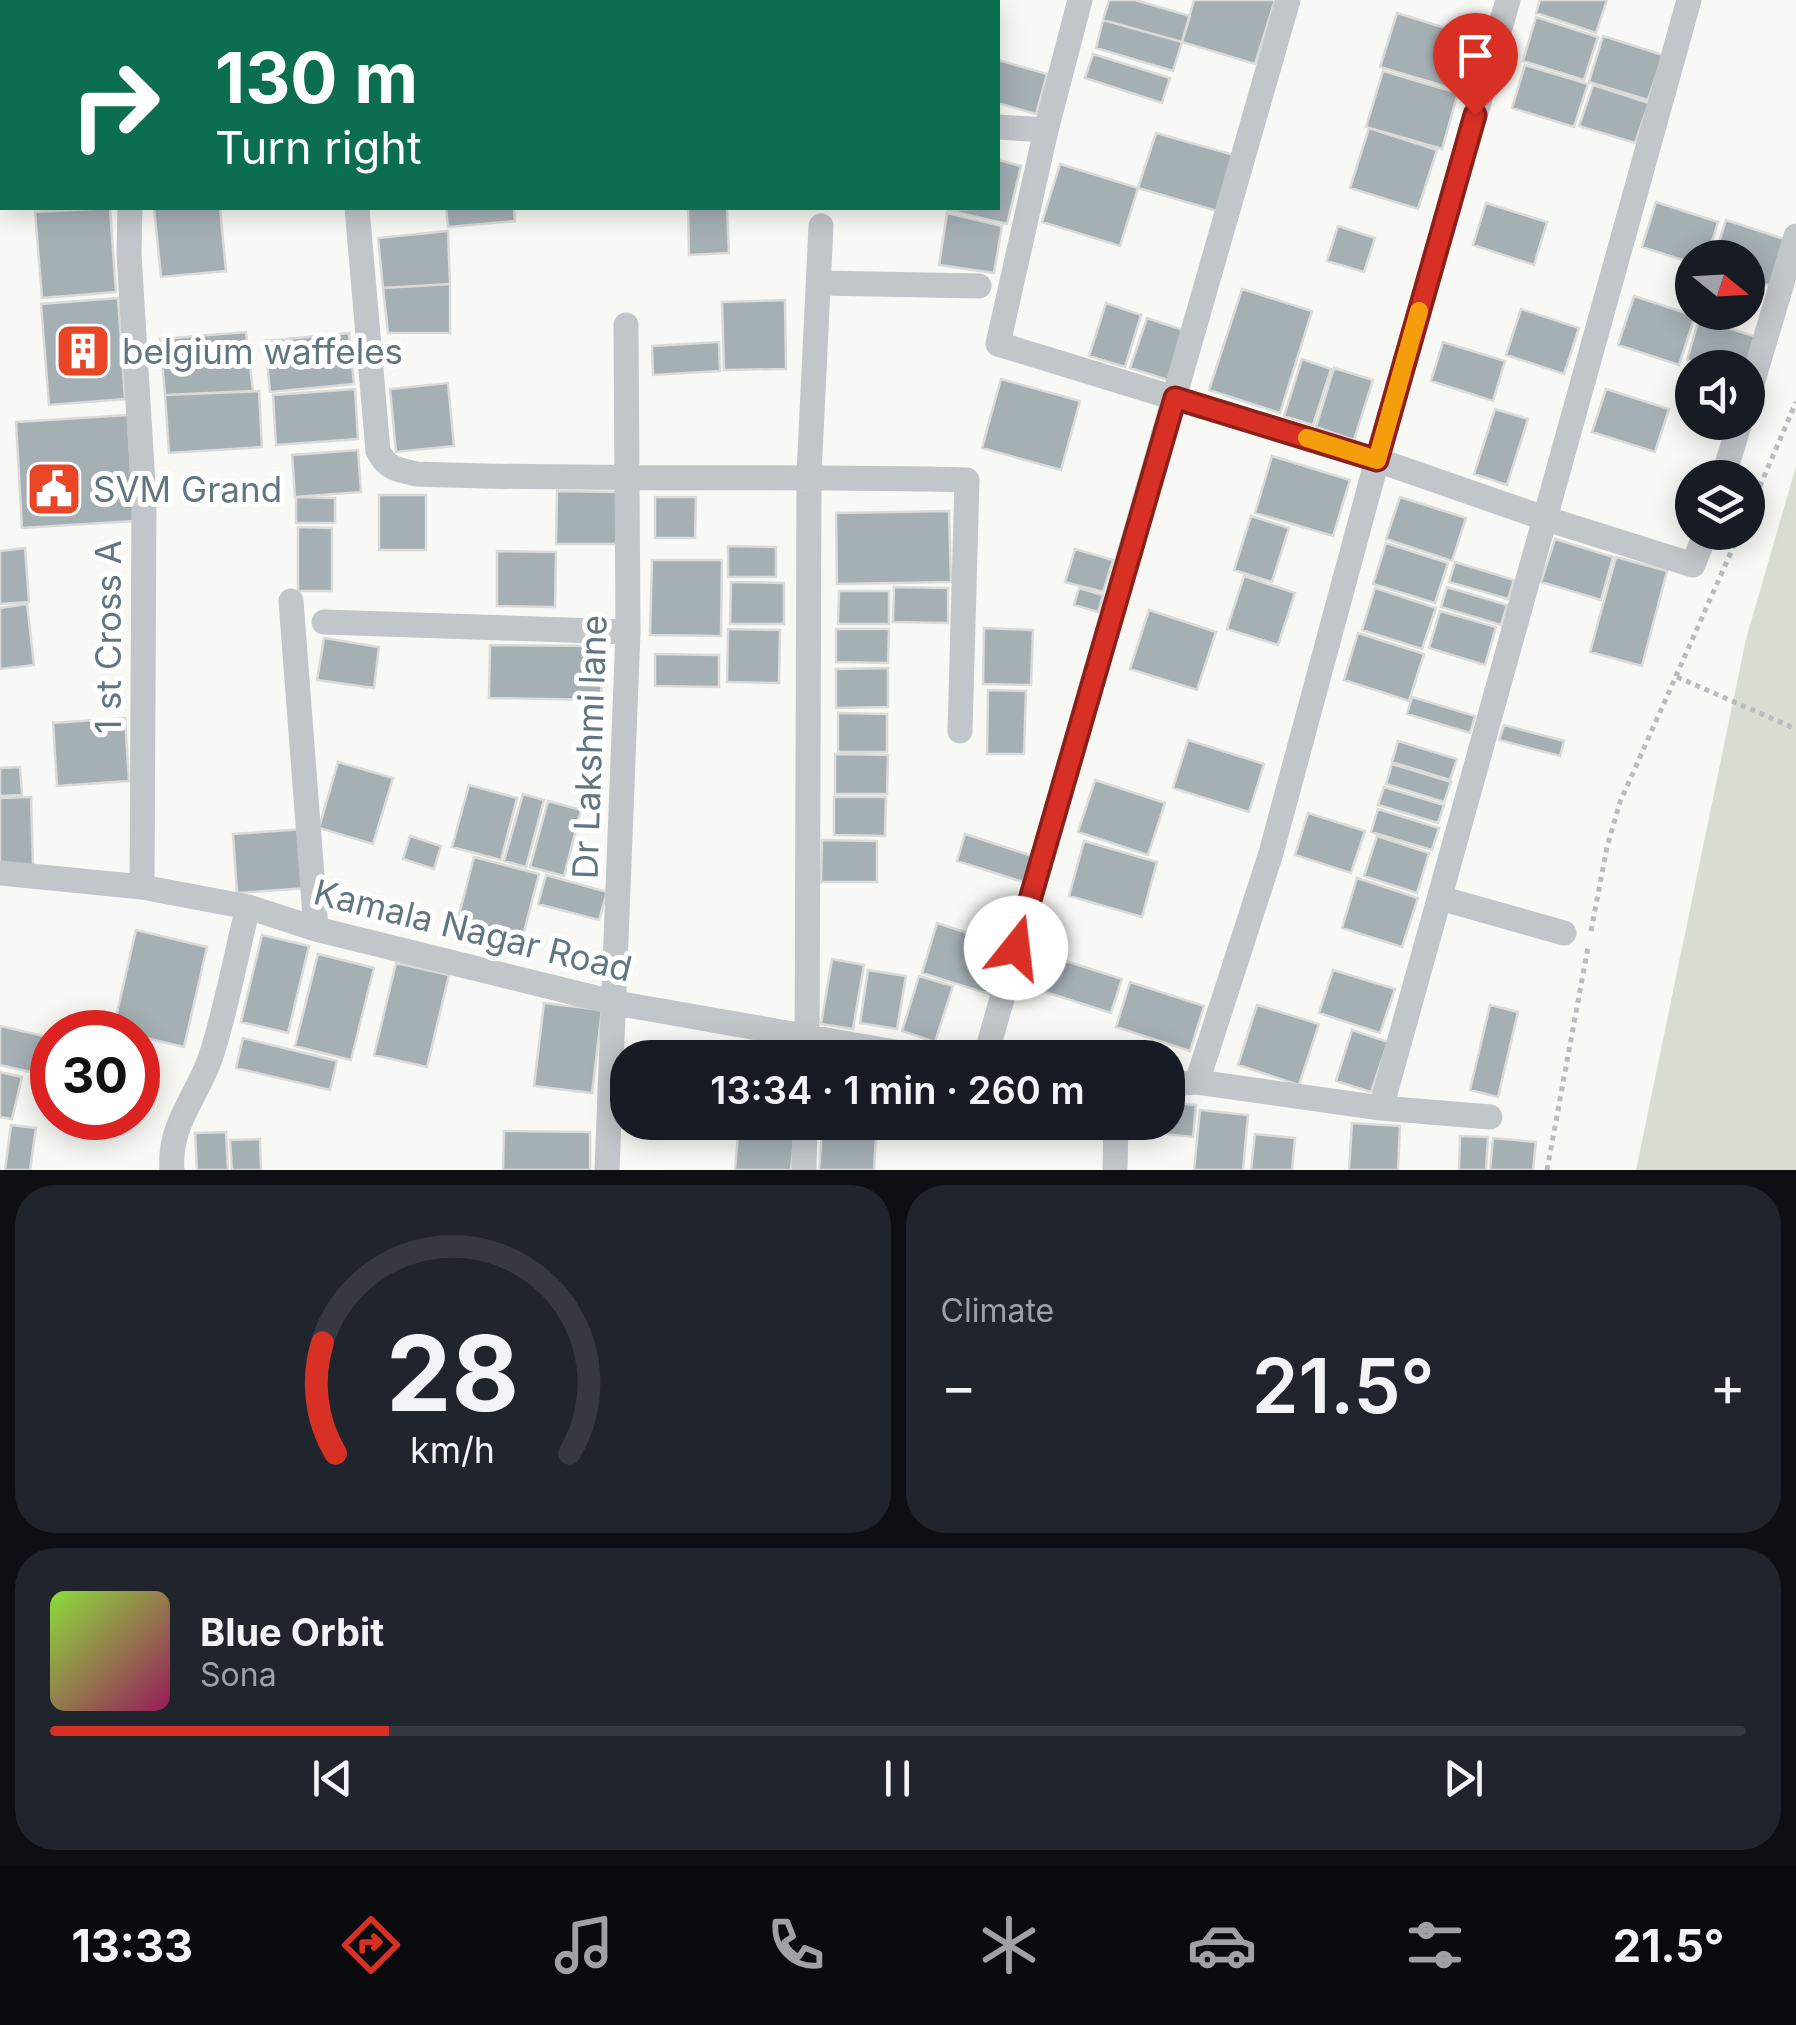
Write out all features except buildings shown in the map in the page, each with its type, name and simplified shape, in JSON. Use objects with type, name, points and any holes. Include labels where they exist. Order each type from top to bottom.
[{"type":"street","points":[[1080,0],[998,344],[1377,460],[1694,565],[1699,550]]},
{"type":"street","points":[[990,1040],[1288,0]]},
{"type":"street","points":[[1198,1082],[1272,853],[1377,460],[1508,0]]},
{"type":"street","points":[[1381,1108],[1689,0]]},
{"type":"street","points":[[1000,127],[1046,130]]},
{"type":"street","name":"1 st Cross A","points":[[130,210],[144,501],[142,887]]},
{"type":"street","points":[[357,210],[373,416],[384,464],[416,474],[629,480],[809,475],[967,480],[960,731]]},
{"type":"street","points":[[808,1040],[809,475],[821,226]]},
{"type":"street","points":[[1762,350],[1796,236]]},
{"type":"street","points":[[820,283],[979,286]]},
{"type":"street","name":"Dr Lakshmi lane","points":[[608,1170],[628,632],[626,325]]},
{"type":"street","points":[[291,601],[316,929]]},
{"type":"street","points":[[324,622],[628,632]]},
{"type":"street","name":"Kamala Nagar Road","points":[[0,874],[142,887],[248,907],[316,929],[777,1040]]},
{"type":"street","points":[[1440,898],[1564,932]]},
{"type":"street","points":[[172,1170],[173,1136],[204,1078],[214,1048],[248,907]]},
{"type":"street","points":[[1185,1083],[1381,1108],[1490,1117]]},
{"type":"street","points":[[804,1170],[805,1140]]},
{"type":"street","points":[[1115,1170],[1116,1140]]},
{"type":"path","points":[[1765,474],[1796,402]]},
{"type":"path","points":[[1547,1170],[1607,848],[1620,802],[1732,550]]},
{"type":"path","points":[[1678,677],[1796,729]]},
{"type":"shaded area","points":[[1796,466],[1796,1170],[1636,1170],[1746,639]]},
{"type":"slow traffic","points":[[1307,438],[1377,460],[1419,311]]},
{"type":"place","name":"belgium waffeles","points":[[83,351]]},
{"type":"place","name":"SVM Grand","points":[[54,489]]},
{"type":"route","points":[[1016,948],[1175,398],[1377,460],[1475,115]]}]
